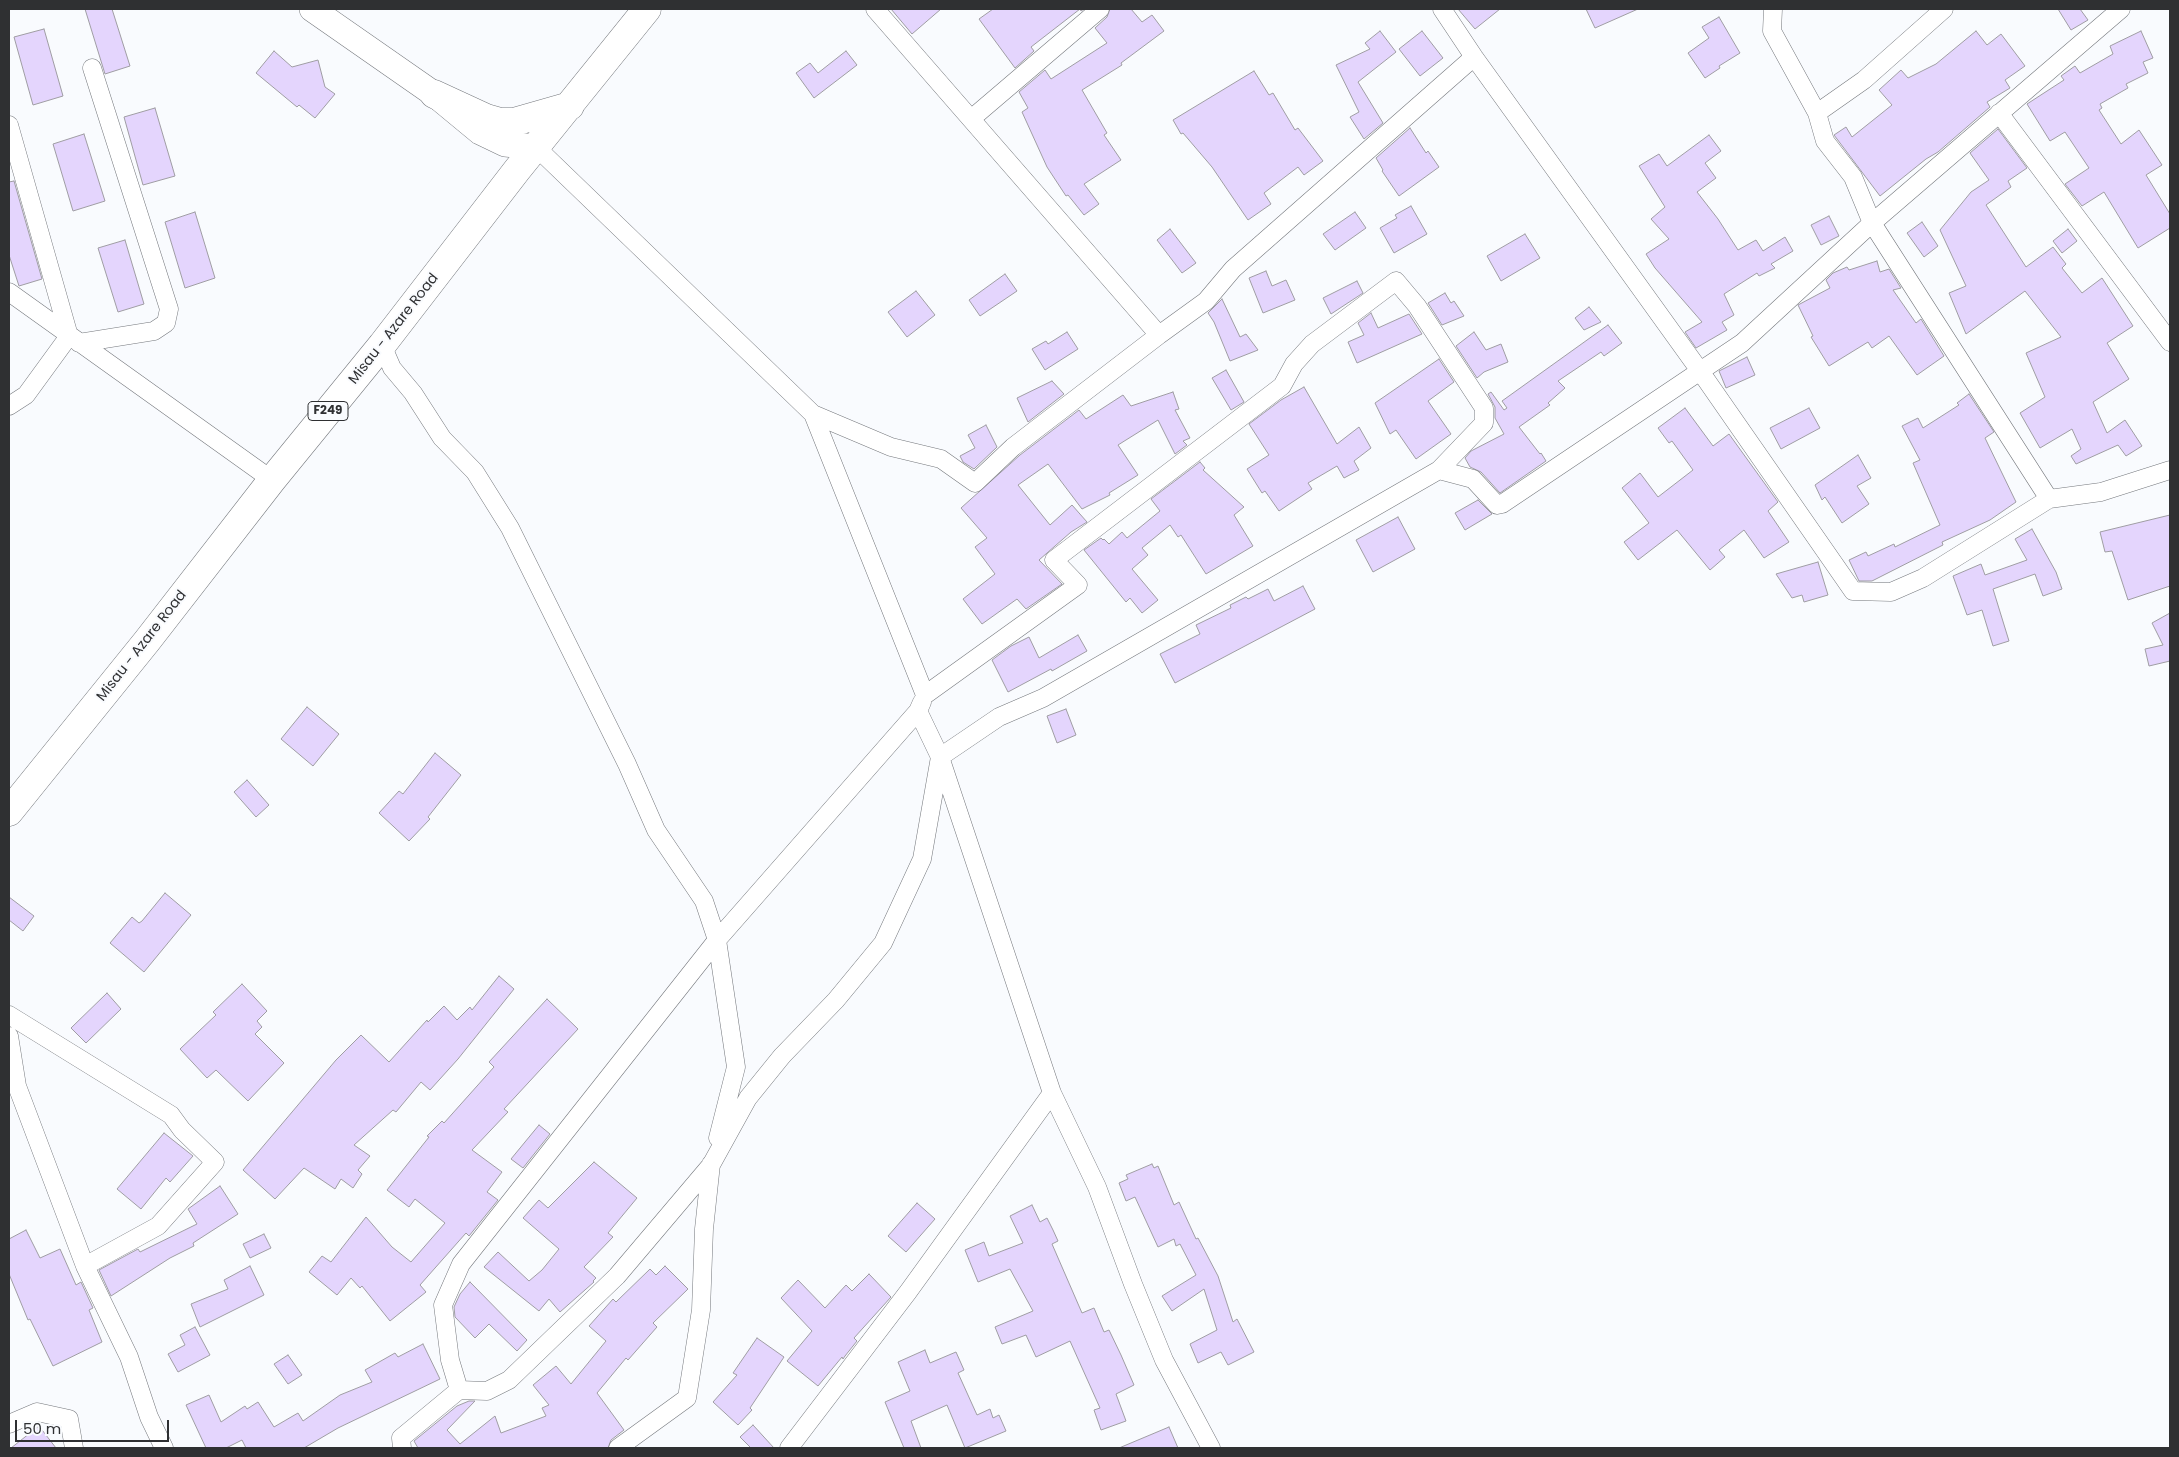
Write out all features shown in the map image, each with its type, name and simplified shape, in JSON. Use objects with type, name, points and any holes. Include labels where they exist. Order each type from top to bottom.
[{"type":"main road","name":"Misau - Azare Road","points":[[9,812],[147,641],[272,480],[382,345],[536,147],[647,9]]},
{"type":"main road","points":[[434,94],[486,118],[500,122],[514,122],[570,106]]},
{"type":"street","points":[[312,9],[434,94],[480,132],[505,144],[536,147],[813,414],[891,447],[940,459],[975,483],[1013,447],[1206,301],[1233,269],[1474,57]]},
{"type":"street","points":[[875,9],[1159,335]]},
{"type":"street","points":[[971,119],[1100,9]]},
{"type":"street","points":[[1442,9],[1474,57],[1700,371],[1853,591],[1891,592],[1923,578],[2049,499],[2100,492],[2170,470]]},
{"type":"street","points":[[1774,9],[1772,31],[1817,113],[1826,141],[1853,177],[1872,223],[2049,499]]},
{"type":"street","points":[[1817,113],[1864,80],[1944,9]]},
{"type":"street","points":[[1439,470],[1473,479],[1497,505],[1502,504],[1742,343],[1872,223],[2121,9]]},
{"type":"street","points":[[9,406],[26,396],[74,339],[154,331],[166,323],[169,309],[92,68]]},
{"type":"street","points":[[1999,113],[2170,342]]},
{"type":"street","points":[[9,125],[74,339]]},
{"type":"street","points":[[402,1448],[401,1438],[459,1390],[487,1391],[509,1380],[617,1276],[711,1165],[748,1098],[782,1056],[836,1000],[883,943],[922,859],[940,757],[999,717],[1043,698],[1439,470],[1484,423],[1484,408],[1417,306],[1396,281],[1312,344],[1294,364],[1282,386],[1054,560],[1078,585],[925,694],[918,711],[717,940],[461,1264],[443,1304],[450,1360],[459,1390]]},
{"type":"street","points":[[9,292],[272,480]]},
{"type":"street","points":[[382,345],[392,368],[413,393],[442,438],[475,472],[510,528],[623,756],[656,830],[704,901],[717,940],[736,1067],[711,1165],[704,1228],[702,1310],[687,1398],[618,1448]]},
{"type":"street","points":[[813,414],[925,694]]},
{"type":"street","points":[[918,711],[940,757],[1052,1093],[1097,1187],[1164,1360],[1211,1448]]},
{"type":"street","points":[[9,1015],[171,1115],[182,1130],[215,1162],[158,1226],[85,1266]]},
{"type":"street","points":[[9,1036],[17,1086],[85,1266],[129,1356],[149,1417],[164,1448]]},
{"type":"street","points":[[789,1448],[908,1292],[1052,1093]]},
{"type":"street","points":[[9,1424],[37,1412],[69,1419],[74,1448]]},
{"type":"building","points":[[85,9],[112,9],[130,66],[105,74]]},
{"type":"building","points":[[891,9],[941,9],[912,34]]},
{"type":"building","points":[[993,9],[1080,9],[1031,47],[1034,51],[1015,68],[979,19]]},
{"type":"building","points":[[1110,9],[1131,9],[1142,22],[1152,15],[1164,31],[1121,63],[1122,65],[1082,90],[1107,133],[1104,135],[1121,160],[1084,184],[1099,204],[1084,215],[1068,195],[1066,196],[1047,167],[1022,112],[1028,108],[1019,92],[1045,70],[1051,79],[1107,43],[1095,28],[1107,17]]},
{"type":"building","points":[[1458,9],[1500,9],[1475,29]]},
{"type":"building","points":[[1586,9],[1638,9],[1595,28]]},
{"type":"building","points":[[2058,9],[2080,9],[2088,20],[2071,30]]},
{"type":"building","points":[[1719,17],[1740,53],[1719,66],[1720,68],[1705,78],[1688,53],[1709,38],[1702,27]]},
{"type":"building","points":[[44,29],[63,96],[33,105],[14,37]]},
{"type":"building","points":[[1380,31],[1396,52],[1358,82],[1383,123],[1364,139],[1350,117],[1359,112],[1336,65],[1370,49],[1365,43]]},
{"type":"building","points":[[1422,31],[1443,58],[1420,76],[1399,49]]},
{"type":"building","points":[[1976,31],[1987,45],[2001,34],[2025,66],[2005,80],[2010,88],[1987,102],[1990,107],[1938,152],[1926,159],[1880,196],[1834,135],[1846,127],[1852,137],[1892,105],[1879,90],[1901,70],[1908,78],[1936,64]]},
{"type":"building","points":[[2141,31],[2153,58],[2143,62],[2148,73],[2126,84],[2128,88],[2100,104],[2102,108],[2099,110],[2121,144],[2139,130],[2162,165],[2146,175],[2170,214],[2170,228],[2138,248],[2104,192],[2082,206],[2065,184],[2089,168],[2065,132],[2050,141],[2027,104],[2064,80],[2061,76],[2075,66],[2080,73],[2113,54],[2110,46]]},
{"type":"building","points":[[274,51],[292,67],[318,60],[325,87],[335,94],[315,118],[299,105],[297,107],[256,73]]},
{"type":"building","points":[[846,51],[857,65],[814,98],[796,73],[810,63],[818,73]]},
{"type":"building","points":[[1254,71],[1269,95],[1273,93],[1295,130],[1298,128],[1323,161],[1304,175],[1298,167],[1264,193],[1271,204],[1248,220],[1212,167],[1183,133],[1181,134],[1173,120]]},
{"type":"building","points":[[155,108],[175,176],[143,185],[124,117]]},
{"type":"building","points":[[1410,128],[1426,153],[1428,151],[1439,167],[1399,196],[1382,171],[1376,158]]},
{"type":"building","points":[[1998,129],[2027,168],[2008,181],[2011,187],[1986,205],[2026,267],[2053,247],[2066,264],[2062,268],[2082,293],[2102,278],[2133,326],[2107,343],[2129,379],[2093,402],[2107,433],[2125,420],[2142,446],[2126,456],[2118,445],[2076,464],[2071,456],[2081,449],[2072,429],[2040,448],[2020,413],[2045,397],[2026,353],[2061,337],[2025,291],[1966,334],[1949,293],[1966,286],[1940,230],[1971,192],[1989,180],[1970,153]]},
{"type":"building","points":[[84,134],[105,201],[73,211],[53,144]]},
{"type":"building","points":[[1709,135],[1721,151],[1705,163],[1716,178],[1697,192],[1718,219],[1738,250],[1756,240],[1763,251],[1785,237],[1793,251],[1771,264],[1775,268],[1759,276],[1757,273],[1724,294],[1734,315],[1722,322],[1727,330],[1696,348],[1685,332],[1702,322],[1655,268],[1646,254],[1669,239],[1651,219],[1665,207],[1639,166],[1659,154],[1667,166]]},
{"type":"building","points":[[14,181],[42,279],[19,286],[9,255],[9,182]]},
{"type":"building","points":[[1411,206],[1427,234],[1394,253],[1380,228],[1397,218],[1395,215]]},
{"type":"building","points":[[195,212],[215,278],[185,288],[165,222]]},
{"type":"building","points":[[1355,212],[1366,228],[1335,250],[1323,234]]},
{"type":"building","points":[[1829,216],[1839,236],[1821,245],[1811,225]]},
{"type":"building","points":[[1922,222],[1938,246],[1924,257],[1907,233]]},
{"type":"building","points":[[1170,229],[1196,263],[1182,273],[1157,240]]},
{"type":"building","points":[[2068,229],[2077,241],[2062,253],[2053,241]]},
{"type":"building","points":[[1525,234],[1540,258],[1501,281],[1487,256]]},
{"type":"building","points":[[125,240],[144,304],[118,312],[98,248]]},
{"type":"building","points":[[1877,261],[1880,272],[1889,269],[1901,288],[1893,290],[1916,323],[1921,319],[1944,356],[1917,375],[1889,336],[1872,348],[1868,342],[1829,366],[1811,337],[1813,336],[1798,305],[1830,288],[1826,280],[1833,273],[1847,267],[1849,270]]},
{"type":"building","points":[[1266,271],[1272,286],[1286,280],[1295,300],[1263,313],[1249,278]]},
{"type":"building","points":[[1005,274],[1017,291],[980,316],[969,300]]},
{"type":"building","points":[[1357,281],[1363,293],[1331,314],[1323,298]]},
{"type":"building","points":[[916,291],[935,315],[907,337],[888,312]]},
{"type":"building","points":[[1445,293],[1451,303],[1454,301],[1464,316],[1442,325],[1428,303]]},
{"type":"building","points":[[1222,299],[1240,337],[1246,334],[1258,350],[1230,361],[1214,322],[1208,313]]},
{"type":"building","points":[[1589,307],[1601,322],[1584,330],[1575,318]]},
{"type":"building","points":[[1371,313],[1378,328],[1409,314],[1422,334],[1357,363],[1348,342],[1364,335],[1358,323]]},
{"type":"building","points":[[1608,325],[1622,343],[1604,356],[1601,352],[1558,381],[1565,388],[1548,403],[1550,405],[1519,427],[1546,461],[1500,493],[1481,472],[1470,467],[1465,458],[1471,451],[1504,434],[1495,418],[1495,407],[1488,394],[1491,392],[1504,410],[1507,408],[1502,401]]},
{"type":"building","points":[[1067,332],[1078,349],[1045,370],[1032,349],[1046,341],[1048,344]]},
{"type":"building","points":[[1474,332],[1486,350],[1501,344],[1508,362],[1484,372],[1477,378],[1456,346]]},
{"type":"building","points":[[1747,357],[1755,375],[1726,388],[1719,371]]},
{"type":"building","points":[[1439,359],[1454,382],[1428,401],[1451,434],[1416,459],[1396,430],[1390,434],[1375,403]]},
{"type":"building","points":[[1226,370],[1244,402],[1231,410],[1212,378]]},
{"type":"building","points":[[1052,381],[1064,394],[1028,422],[1017,398]]},
{"type":"building","points":[[1304,387],[1337,444],[1359,427],[1371,448],[1354,461],[1359,470],[1344,478],[1337,466],[1308,483],[1312,489],[1279,511],[1265,491],[1262,493],[1247,469],[1269,455],[1249,424],[1281,400]]},
{"type":"building","points":[[1173,392],[1179,409],[1175,410],[1190,438],[1183,441],[1187,445],[1175,454],[1158,420],[1118,445],[1138,475],[1109,493],[1110,495],[1082,509],[1048,464],[1018,485],[1050,525],[1072,505],[1087,522],[1071,532],[1039,560],[1062,584],[1026,609],[1017,599],[982,624],[963,599],[995,574],[975,547],[987,538],[961,508],[1020,455],[1079,410],[1086,419],[1123,395],[1131,406]]},
{"type":"building","points":[[1969,394],[1994,432],[1985,438],[2016,502],[1990,520],[1942,542],[1943,545],[1872,581],[1859,581],[1849,560],[1866,552],[1868,556],[1894,544],[1895,547],[1940,525],[1913,463],[1920,460],[1902,426],[1918,418],[1923,428],[1959,405],[1957,403]]},
{"type":"building","points":[[1685,408],[1713,446],[1729,434],[1778,502],[1768,511],[1789,542],[1764,558],[1744,530],[1719,550],[1725,557],[1710,570],[1677,530],[1638,560],[1624,542],[1649,523],[1622,488],[1640,473],[1658,497],[1693,470],[1672,441],[1669,443],[1658,428]]},
{"type":"building","points":[[1809,408],[1820,428],[1781,449],[1770,428]]},
{"type":"building","points":[[986,425],[997,447],[974,469],[963,462],[960,456],[975,448],[968,435]]},
{"type":"building","points":[[1858,455],[1871,478],[1857,486],[1869,504],[1842,523],[1825,497],[1822,500],[1815,485]]},
{"type":"building","points":[[1200,462],[1205,468],[1203,470],[1244,507],[1234,515],[1253,546],[1206,574],[1181,535],[1178,537],[1170,525],[1142,548],[1148,555],[1132,569],[1158,600],[1142,613],[1130,598],[1126,602],[1084,550],[1101,538],[1109,544],[1122,532],[1127,538],[1160,511],[1151,499]]},
{"type":"building","points":[[1478,500],[1492,514],[1465,530],[1455,513]]},
{"type":"building","points":[[2170,515],[2170,586],[2128,600],[2112,551],[2105,552],[2100,532]]},
{"type":"building","points":[[1398,517],[1415,549],[1373,572],[1356,540]]},
{"type":"building","points":[[2032,529],[2056,572],[2062,589],[2043,596],[2035,574],[1993,589],[2009,641],[1993,646],[1982,610],[1967,615],[1953,576],[1981,564],[1985,575],[2027,560],[2015,539]]},
{"type":"building","points":[[1818,562],[1828,595],[1804,602],[1802,595],[1792,598],[1776,574]]},
{"type":"building","points":[[1303,586],[1315,609],[1175,683],[1160,654],[1200,634],[1196,625],[1231,608],[1230,605],[1246,597],[1248,599],[1268,589],[1274,601]]},
{"type":"building","points":[[2170,613],[2170,661],[2149,666],[2145,649],[2163,645],[2152,623]]},
{"type":"building","points":[[1078,635],[1087,651],[1052,671],[1051,669],[1008,692],[992,660],[1011,646],[1029,637],[1039,658]]},
{"type":"building","points":[[307,707],[339,734],[313,766],[281,739]]},
{"type":"building","points":[[1066,709],[1076,735],[1057,743],[1047,716]]},
{"type":"building","points":[[435,753],[461,775],[428,817],[430,819],[409,841],[379,813],[399,791],[403,794]]},
{"type":"building","points":[[247,780],[269,805],[256,817],[234,792]]},
{"type":"building","points":[[165,893],[191,915],[144,972],[110,943],[132,917],[139,923],[142,921]]},
{"type":"building","points":[[9,897],[34,916],[23,931],[9,920]]},
{"type":"building","points":[[499,976],[514,989],[458,1059],[430,1090],[421,1082],[396,1112],[393,1110],[354,1145],[370,1156],[358,1170],[362,1174],[353,1188],[341,1179],[335,1189],[304,1168],[275,1199],[243,1170],[336,1060],[361,1035],[389,1062],[427,1020],[428,1022],[444,1006],[457,1020],[470,1007],[472,1010]]},
{"type":"building","points":[[242,984],[267,1011],[257,1021],[262,1027],[255,1034],[284,1063],[248,1101],[216,1070],[207,1078],[180,1049],[216,1015],[213,1012]]},
{"type":"building","points":[[107,993],[121,1009],[86,1043],[71,1028]]},
{"type":"building","points":[[547,999],[578,1029],[504,1109],[508,1112],[472,1150],[502,1172],[487,1192],[498,1200],[469,1236],[466,1233],[420,1285],[426,1292],[390,1321],[362,1286],[360,1288],[351,1278],[337,1295],[309,1272],[322,1256],[331,1262],[366,1217],[392,1247],[411,1262],[445,1223],[415,1199],[409,1207],[387,1190],[429,1137],[427,1136],[442,1121],[444,1123],[494,1067],[489,1062]]},
{"type":"building","points":[[539,1125],[550,1134],[523,1168],[511,1159]]},
{"type":"building","points":[[164,1133],[193,1156],[170,1182],[166,1178],[141,1209],[117,1189]]},
{"type":"building","points":[[594,1162],[637,1198],[608,1233],[613,1237],[584,1267],[596,1278],[594,1282],[560,1312],[549,1299],[539,1311],[484,1267],[498,1252],[529,1281],[542,1270],[559,1249],[523,1218],[539,1200],[548,1208]]},
{"type":"building","points":[[1152,1164],[1154,1168],[1158,1166],[1174,1205],[1179,1202],[1196,1239],[1198,1238],[1218,1276],[1233,1322],[1237,1319],[1254,1352],[1228,1365],[1221,1352],[1198,1363],[1190,1344],[1217,1330],[1204,1289],[1172,1311],[1162,1296],[1196,1275],[1180,1244],[1176,1246],[1174,1239],[1158,1247],[1135,1197],[1126,1201],[1119,1183],[1128,1179],[1126,1175]]},
{"type":"building","points":[[220,1186],[238,1214],[193,1243],[194,1246],[170,1258],[111,1296],[99,1270],[138,1249],[140,1252],[197,1224],[188,1209]]},
{"type":"building","points":[[917,1203],[935,1219],[906,1252],[888,1236]]},
{"type":"building","points":[[1032,1205],[1040,1222],[1047,1218],[1053,1230],[1058,1241],[1052,1244],[1082,1313],[1094,1308],[1104,1332],[1109,1330],[1121,1355],[1134,1385],[1116,1394],[1126,1421],[1101,1430],[1094,1410],[1100,1408],[1070,1341],[1036,1357],[1026,1335],[1002,1344],[995,1327],[1033,1311],[1010,1269],[978,1282],[965,1250],[984,1242],[989,1256],[1023,1243],[1010,1216]]},
{"type":"building","points":[[26,1230],[40,1258],[60,1249],[76,1285],[81,1282],[93,1308],[89,1310],[102,1342],[53,1366],[30,1319],[28,1320],[9,1274],[9,1239]]},
{"type":"building","points":[[264,1234],[271,1248],[250,1258],[243,1244]]},
{"type":"building","points":[[250,1266],[264,1295],[200,1327],[191,1304],[228,1289],[224,1280]]},
{"type":"building","points":[[665,1266],[688,1289],[653,1323],[657,1327],[628,1360],[626,1358],[597,1393],[624,1430],[611,1440],[608,1448],[418,1448],[414,1441],[457,1406],[469,1401],[475,1401],[447,1430],[460,1444],[495,1416],[501,1433],[546,1416],[542,1408],[549,1405],[533,1385],[556,1366],[571,1384],[606,1341],[589,1326],[613,1299],[616,1302],[650,1269],[656,1275]]},
{"type":"building","points":[[869,1274],[891,1297],[854,1338],[857,1341],[818,1386],[787,1361],[812,1331],[781,1298],[798,1280],[825,1308],[846,1285],[852,1291]]},
{"type":"building","points":[[470,1282],[527,1340],[517,1351],[489,1324],[475,1338],[455,1317],[454,1307],[460,1294]]},
{"type":"building","points":[[195,1327],[210,1355],[178,1372],[168,1354],[185,1345],[180,1335]]},
{"type":"building","points":[[757,1338],[784,1357],[750,1408],[752,1410],[738,1425],[713,1402],[737,1375],[733,1373]]},
{"type":"building","points":[[423,1344],[440,1379],[338,1428],[304,1448],[246,1448],[242,1440],[226,1448],[206,1448],[186,1405],[209,1395],[221,1422],[245,1406],[247,1409],[258,1402],[274,1427],[298,1413],[303,1421],[340,1395],[372,1382],[365,1370],[395,1353],[398,1357]]},
{"type":"building","points":[[925,1350],[930,1363],[956,1352],[964,1370],[958,1373],[977,1415],[990,1409],[993,1418],[999,1415],[1006,1431],[965,1448],[947,1405],[911,1421],[921,1448],[904,1448],[885,1402],[910,1391],[898,1362]]},
{"type":"building","points":[[288,1355],[302,1375],[288,1384],[274,1364]]},
{"type":"building","points":[[753,1425],[774,1448],[751,1448],[740,1437]]},
{"type":"building","points":[[39,1426],[56,1448],[11,1448]]},
{"type":"building","points":[[1169,1427],[1178,1448],[1119,1448]]}]
